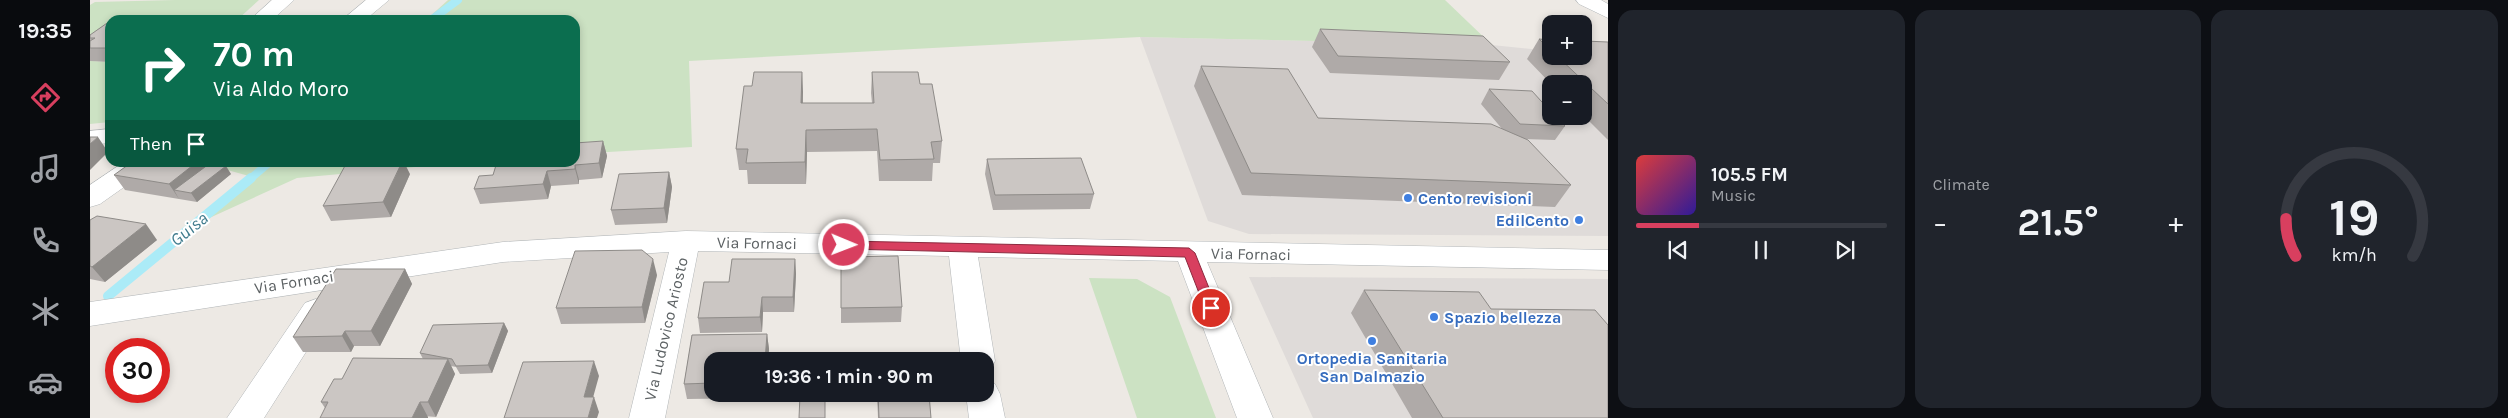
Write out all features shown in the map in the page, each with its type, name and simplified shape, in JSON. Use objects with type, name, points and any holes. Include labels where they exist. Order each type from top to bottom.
[{"type":"street","points":[[266,15],[284,0]]},
{"type":"street","points":[[359,15],[379,0]]},
{"type":"street","points":[[1586,0],[1608,12]]},
{"type":"street","points":[[90,198],[135,167]]},
{"type":"street","name":"Via Fornaci","points":[[90,314],[503,252],[686,241],[1189,253],[1608,260]]},
{"type":"street","name":"Via Ludovico Ariosto","points":[[647,418],[686,241]]},
{"type":"street","points":[[962,248],[977,352]]},
{"type":"street","points":[[1189,253],[1255,418]]},
{"type":"street","points":[[245,418],[340,275]]},
{"type":"street","points":[[984,402],[987,418]]},
{"type":"shaded area","points":[[1140,37],[1492,45],[1542,50],[1542,65],[1592,65],[1592,55],[1608,55],[1608,236],[1249,234],[1208,221]]},
{"type":"shaded area","points":[[1249,277],[1608,279],[1608,418],[1313,418]]},
{"type":"green space","points":[[259,0],[242,15],[105,15],[105,40],[91,61],[105,62],[105,122],[90,124],[90,5],[95,2]]},
{"type":"green space","points":[[448,0],[1445,0],[1492,45],[1140,37],[689,61],[692,147],[580,154],[580,15],[432,15]]},
{"type":"green space","points":[[216,167],[415,167],[297,178],[194,225],[249,176]]},
{"type":"green space","points":[[1089,278],[1137,279],[1170,297],[1216,418],[1137,418]]},
{"type":"building","points":[[105,24],[105,48],[90,48],[90,41],[95,38],[90,38],[90,35]]},
{"type":"building","points":[[1320,29],[1483,36],[1510,62],[1338,56]]},
{"type":"building","points":[[1592,41],[1608,42],[1608,104],[1592,89],[1592,75],[1577,75],[1567,65],[1592,65]]},
{"type":"building","points":[[1201,66],[1288,69],[1318,118],[1491,124],[1528,140],[1571,185],[1251,173]]},
{"type":"building","points":[[754,72],[802,72],[801,103],[874,103],[872,72],[918,72],[920,84],[932,84],[942,141],[931,142],[934,159],[880,160],[877,129],[806,130],[805,162],[746,163],[748,149],[736,149],[744,86],[752,86]]},
{"type":"building","points":[[1489,89],[1532,91],[1542,102],[1542,125],[1520,124]]},
{"type":"building","points":[[90,137],[98,137],[90,144]]},
{"type":"building","points":[[603,141],[599,163],[580,165],[580,143]]},
{"type":"building","points":[[1081,158],[1094,194],[995,195],[987,159]]},
{"type":"building","points":[[125,167],[191,167],[169,184],[114,175]]},
{"type":"building","points":[[205,167],[225,167],[191,193],[174,190]]},
{"type":"building","points":[[344,167],[400,167],[383,202],[323,206]]},
{"type":"building","points":[[495,167],[575,167],[575,169],[547,171],[543,184],[474,189],[479,176],[493,175]]},
{"type":"building","points":[[669,172],[664,208],[611,210],[619,174]]},
{"type":"building","points":[[97,216],[146,224],[92,267],[90,266],[90,220]]},
{"type":"building","points":[[642,250],[653,259],[642,307],[556,308],[575,251]]},
{"type":"building","points":[[898,256],[902,307],[841,308],[841,257]]},
{"type":"building","points":[[732,259],[795,259],[793,297],[762,297],[760,317],[698,318],[704,282],[729,282]]},
{"type":"building","points":[[336,269],[405,269],[371,331],[345,331],[342,336],[293,337]]},
{"type":"building","points":[[1364,290],[1479,292],[1491,309],[1595,310],[1608,325],[1608,418],[1443,418]]},
{"type":"building","points":[[504,323],[488,365],[456,366],[452,359],[420,353],[433,325]]},
{"type":"building","points":[[767,334],[766,352],[704,352],[704,383],[684,384],[692,335]]},
{"type":"building","points":[[353,358],[448,359],[428,402],[420,402],[412,418],[320,418],[328,402],[321,402],[334,379],[342,379]]},
{"type":"building","points":[[594,361],[584,397],[594,397],[588,418],[504,418],[523,362]]},
{"type":"building","points":[[800,402],[825,402],[825,418],[799,418]]},
{"type":"building","points":[[878,402],[930,402],[931,418],[879,418]]},
{"type":"waterway","name":"Guisa","points":[[438,15],[458,0]]},
{"type":"waterway","name":"Guisa","points":[[250,179],[264,167]]},
{"type":"waterway","name":"Guisa","points":[[108,296],[251,178]]},
{"type":"place","name":"Cento revisioni","points":[[1408,198]]},
{"type":"place","name":"EdilCento","points":[[1579,220]]},
{"type":"place","name":"Spazio bellezza","points":[[1434,317]]},
{"type":"place","name":"Ortopedia Sanitaria San Dalmazio","points":[[1372,341]]},
{"type":"route","points":[[844,245],[1189,253],[1211,308]]}]
